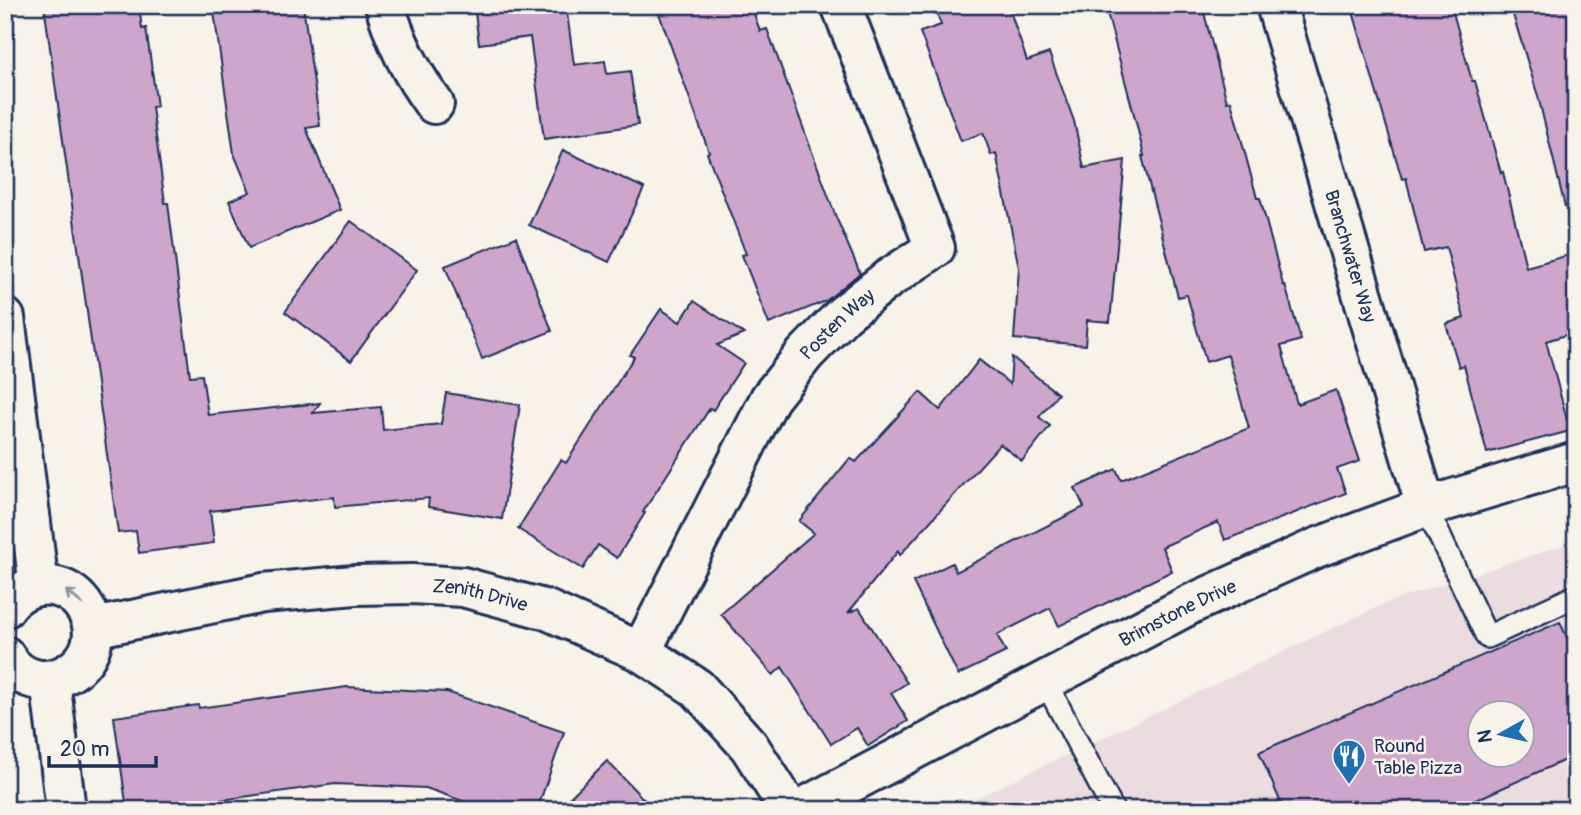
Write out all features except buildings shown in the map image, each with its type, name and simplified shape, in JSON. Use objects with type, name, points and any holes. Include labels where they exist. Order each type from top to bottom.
[{"type":"street","points":[[385,5],[393,34],[419,84],[434,104]]},
{"type":"street","name":"Posten Way","points":[[641,652],[770,398],[805,354],[844,314],[888,278],[935,248],[841,5]]},
{"type":"street","name":"Branchwater Way","points":[[1276,5],[1426,507]]},
{"type":"street","points":[[5,318],[39,586]]},
{"type":"street","name":"Brimstone Drive","points":[[799,810],[1191,604],[1316,548],[1426,507],[1576,462]]},
{"type":"street","name":"Zenith Drive","points":[[93,628],[263,593],[355,584],[463,587],[547,610],[641,652],[697,688],[749,746],[790,810]]},
{"type":"street","points":[[5,608],[18,594],[49,585],[65,589],[78,598],[88,612],[93,628],[87,657],[65,676],[50,680],[36,679],[22,674],[5,656]]},
{"type":"street","points":[[50,680],[66,810]]},
{"type":"lane","points":[[1426,507],[1487,637],[1576,596]]},
{"type":"lane","points":[[1045,681],[1113,810]]},
{"type":"shaded area","points":[[1576,541],[1576,810],[951,810],[1388,602]]},
{"type":"place","name":"Round Table Pizza","points":[[1349,786]]}]
